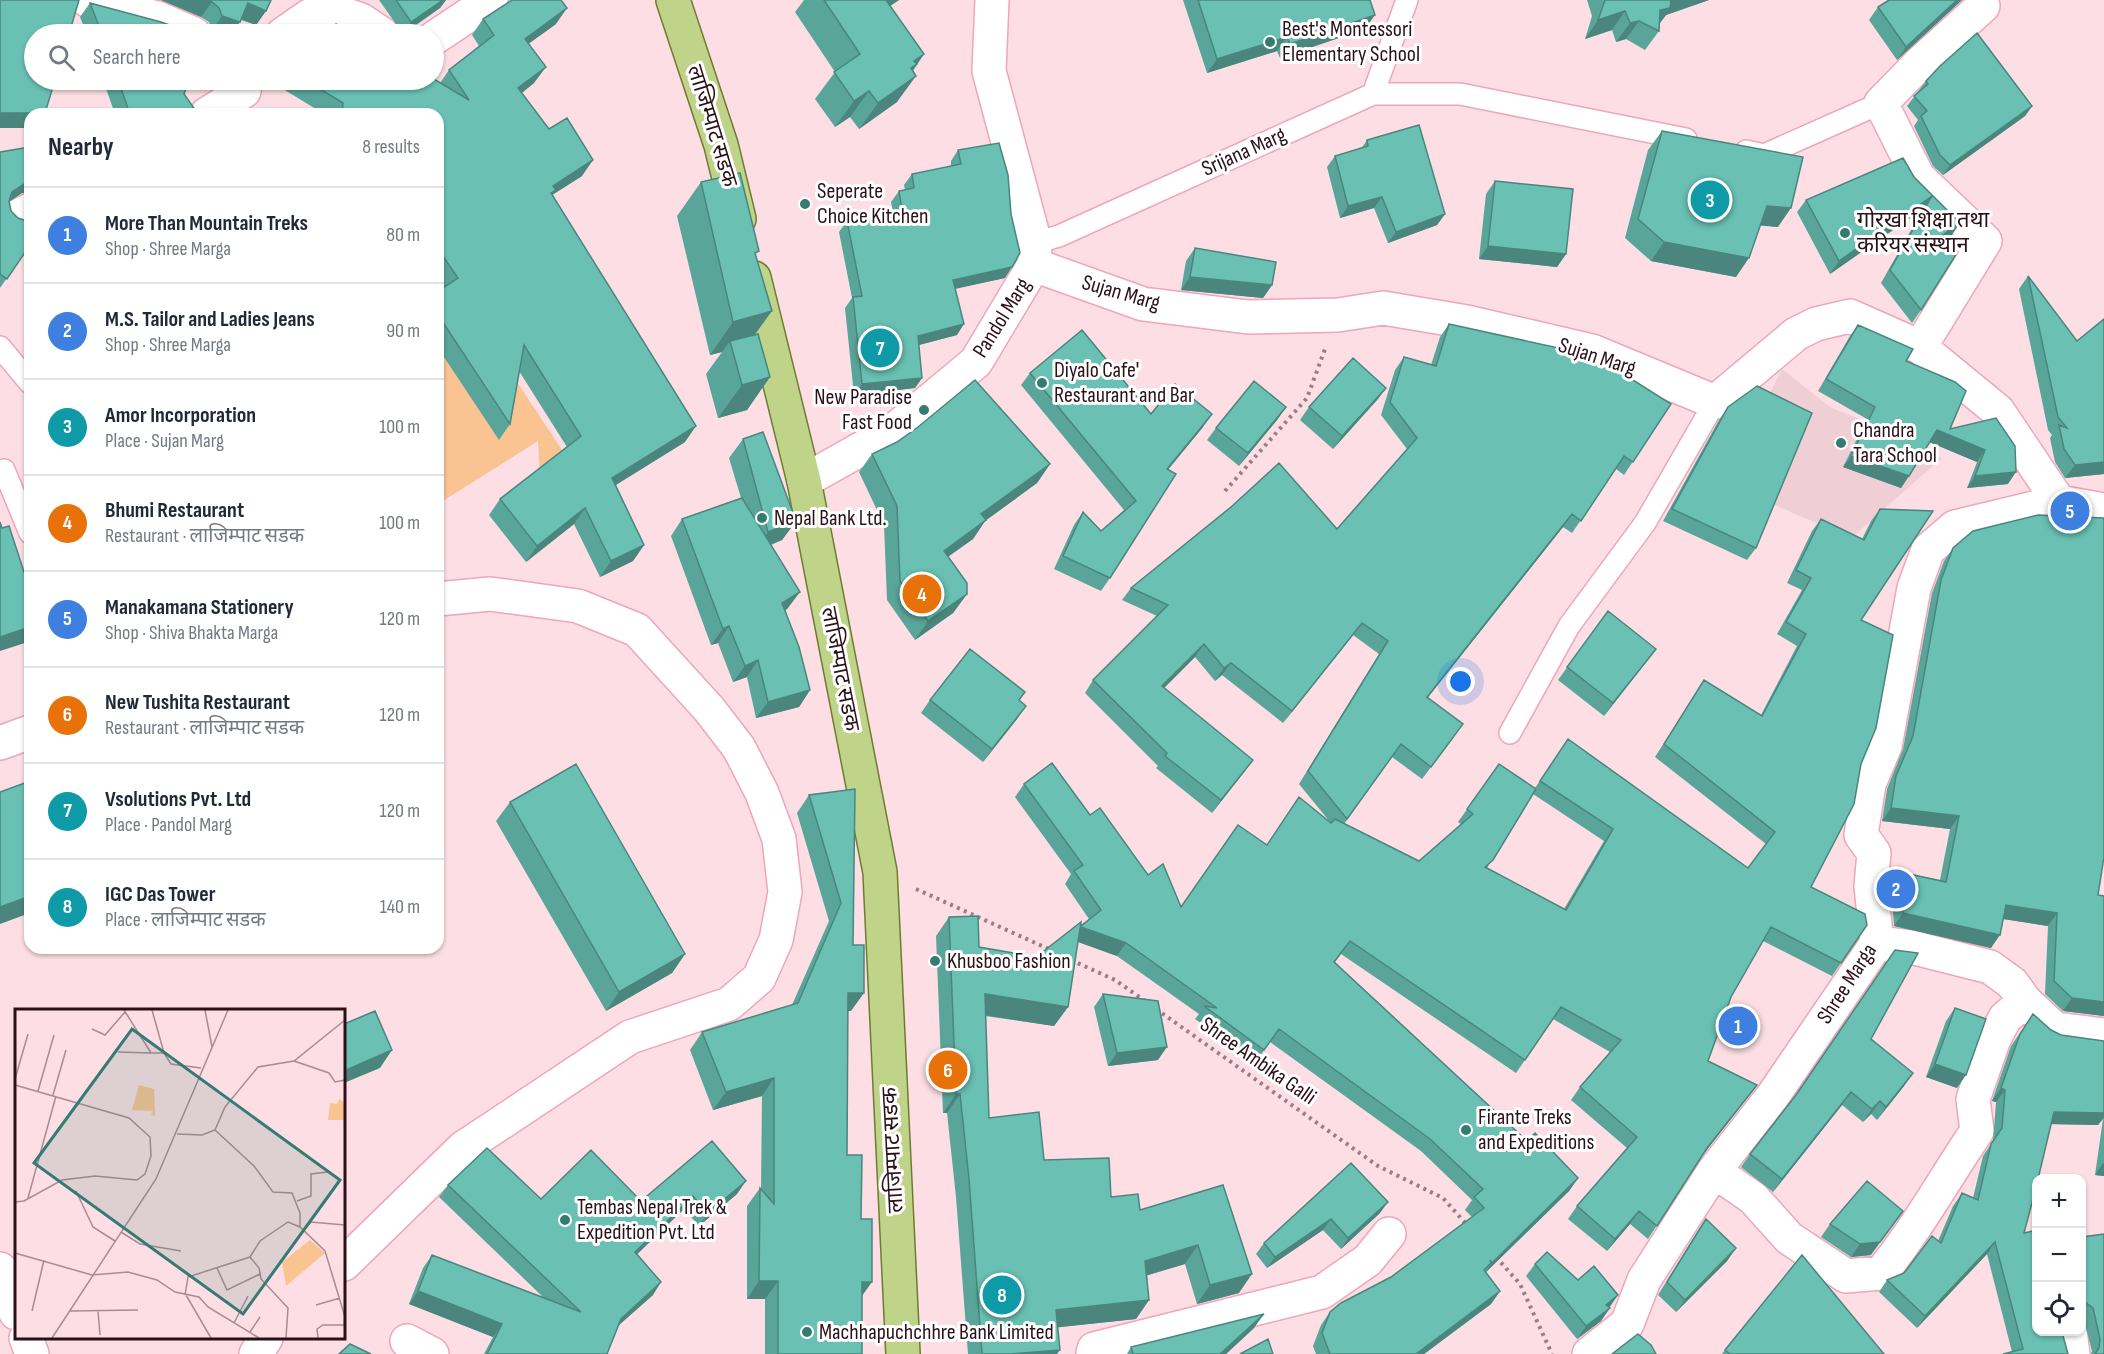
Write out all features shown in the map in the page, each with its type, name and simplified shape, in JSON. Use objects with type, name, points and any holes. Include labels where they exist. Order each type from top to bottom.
[{"type":"main road","name":"लाजिम्पाट सडक","points":[[673,0],[721,146],[804,481],[880,872],[903,1354]]},
{"type":"street","points":[[87,0],[158,18],[172,24]]},
{"type":"street","points":[[444,31],[491,0]]},
{"type":"street","points":[[992,0],[988,71],[1035,254]]},
{"type":"street","points":[[297,24],[322,4],[367,24]]},
{"type":"street","points":[[1920,347],[1985,241],[1918,177],[1881,103],[1920,63],[1983,6]]},
{"type":"street","points":[[217,108],[244,90]]},
{"type":"street","name":"Pandol Marg","points":[[804,481],[893,431],[976,362],[1035,254]]},
{"type":"street","name":"Sujan Marg","points":[[1035,254],[1143,304],[1248,317],[1338,315],[1383,308],[1467,321],[1592,351],[1715,402]]},
{"type":"street","points":[[1715,402],[1774,350],[1796,334],[1816,324],[1850,316],[1920,347],[1998,411],[2059,502],[2104,501]]},
{"type":"street","name":"Shree Marga","points":[[1588,1354],[1627,1324],[1644,1280],[1714,1171],[1772,1097],[1877,943],[1871,886],[1874,853],[1861,835],[1869,784],[1885,746],[1914,588],[1928,550],[1955,527],[2059,502]]},
{"type":"street","points":[[345,1263],[463,1148],[630,1037],[729,1004],[759,978],[776,940],[786,892],[779,839],[762,793],[739,748],[709,709],[638,630],[578,606],[490,594],[444,598]]},
{"type":"street","points":[[0,743],[24,734]]},
{"type":"street","points":[[1877,943],[1911,947],[1990,967],[2012,983],[2025,1001],[2055,1029],[2104,1035]]},
{"type":"street","points":[[1714,1171],[1753,1198],[1790,1238],[1846,1276],[1881,1273],[1906,1242],[1938,1188],[1977,1131],[1973,1099],[1994,1039],[2005,1018],[2025,1001]]},
{"type":"street","points":[[1093,1354],[1094,1349],[1322,1292],[1368,1260],[1389,1234]]},
{"type":"street","points":[[0,1269],[15,1310]]},
{"type":"street","points":[[2071,1336],[2073,1354]]},
{"type":"street","points":[[26,1339],[32,1354]]},
{"type":"street","points":[[256,1354],[265,1339]]},
{"type":"lane","points":[[1373,94],[1407,0]]},
{"type":"lane","name":"Srijana Marg","points":[[1035,254],[1059,236],[1373,94],[1460,94],[1706,143]]},
{"type":"lane","points":[[1729,148],[1764,154],[1881,103]]},
{"type":"lane","points":[[0,347],[24,377]]},
{"type":"lane","points":[[1510,733],[1569,627],[1645,523],[1715,402]]},
{"type":"lane","points":[[4,470],[24,518]]},
{"type":"path","points":[[1225,491],[1306,398],[1338,315]]},
{"type":"path","name":"Shree Ambika Galli","points":[[880,872],[1115,980],[1378,1166],[1443,1198],[1474,1233]]},
{"type":"path","points":[[1489,1250],[1520,1284],[1552,1354]]},
{"type":"shaded area","points":[[444,299],[489,340],[570,462],[540,479],[538,441],[444,500]]},
{"type":"shaded area","name":"Chandra Tara School","points":[[1782,369],[1830,407],[1884,429],[1942,458],[1851,538],[1749,494],[1763,407]]},
{"type":"building","points":[[0,0],[79,0],[72,24],[24,24],[24,90],[52,90],[47,108],[24,108],[24,113],[0,113]]},
{"type":"building","points":[[207,0],[271,0],[266,11],[248,3],[240,22],[222,16],[219,8]]},
{"type":"building","points":[[396,0],[443,0],[411,22]]},
{"type":"building","points":[[512,0],[561,0],[567,8],[525,39],[546,67],[518,88],[549,129],[567,118],[593,160],[553,186],[556,190],[551,193],[696,426],[612,478],[644,545],[611,561],[585,508],[537,546],[500,499],[581,436],[524,345],[510,424],[444,324],[444,287],[458,278],[444,258],[444,108],[343,108],[343,103],[322,90],[444,90],[444,85],[469,100],[449,70],[494,35],[483,19]]},
{"type":"building","points":[[824,0],[886,0],[924,54],[914,61],[917,64],[911,68],[916,76],[878,103],[869,91],[854,101],[834,72],[860,54]]},
{"type":"building","points":[[1198,0],[1370,0],[1375,15],[1290,44],[1287,37],[1217,59]]},
{"type":"building","points":[[1605,0],[1671,0],[1670,8],[1660,10],[1659,31],[1639,21],[1630,23],[1625,11],[1598,20]]},
{"type":"building","points":[[1889,0],[1957,0],[1906,47],[1878,7]]},
{"type":"building","points":[[90,3],[167,24],[98,24]]},
{"type":"building","points":[[1977,33],[2032,106],[1950,165],[1940,155],[1921,116],[1927,111],[1914,96],[1928,84],[1926,81],[1940,66]]},
{"type":"building","points":[[122,90],[185,90],[184,94],[194,108],[128,108]]},
{"type":"building","points":[[1419,125],[1445,214],[1396,232],[1382,197],[1348,206],[1335,156],[1368,146],[1367,140]]},
{"type":"building","points":[[1662,131],[1803,157],[1791,208],[1767,206],[1749,258],[1664,242],[1638,219]]},
{"type":"building","points":[[999,143],[1008,175],[1011,214],[1020,253],[1012,267],[953,280],[964,324],[918,336],[922,378],[862,384],[853,297],[862,296],[847,221],[902,210],[899,191],[914,188],[912,174],[961,164],[958,150]]},
{"type":"building","points":[[24,148],[24,184],[12,192],[9,201],[11,211],[24,220],[24,254],[7,279],[0,274],[0,152]]},
{"type":"building","points":[[1903,158],[1914,177],[1960,223],[1941,236],[1957,253],[1921,310],[1890,270],[1932,196],[1839,261],[1806,200]]},
{"type":"building","points":[[740,173],[759,251],[755,253],[772,311],[733,322],[701,182]]},
{"type":"building","points":[[1495,181],[1573,189],[1566,254],[1488,246]]},
{"type":"building","points":[[1195,248],[1276,262],[1272,285],[1190,277]]},
{"type":"building","points":[[2028,276],[2077,341],[2104,319],[2104,462],[2075,465],[2064,449],[2059,425],[2067,428],[2058,417]]},
{"type":"building","points":[[1449,324],[1595,356],[1671,404],[1633,462],[1624,456],[1581,521],[1572,514],[1427,697],[1463,724],[1431,767],[1401,744],[1347,819],[1308,771],[1388,641],[1362,623],[1292,711],[1231,663],[1224,668],[1204,644],[1162,686],[1253,760],[1221,800],[1165,756],[1167,753],[1093,680],[1168,605],[1131,588],[1231,507],[1279,463],[1337,529],[1417,438],[1390,402],[1404,357],[1436,366]]},
{"type":"building","points":[[1858,325],[1913,349],[1906,361],[1955,382],[1966,391],[1950,429],[1996,418],[2015,446],[2016,472],[1975,476],[1985,450],[1937,430],[1909,476],[1851,456],[1875,407],[1826,379]]},
{"type":"building","points":[[1082,330],[1151,414],[1175,384],[1212,414],[1167,469],[1176,474],[1110,578],[1063,556],[1083,512],[1101,531],[1136,501],[1030,373]]},
{"type":"building","points":[[758,334],[770,377],[742,385],[730,341]]},
{"type":"building","points":[[1353,358],[1386,388],[1342,436],[1309,407]]},
{"type":"building","points":[[975,380],[1050,464],[981,514],[986,520],[944,551],[967,583],[967,594],[928,621],[900,581],[897,506],[872,454],[897,442],[918,427]]},
{"type":"building","points":[[1254,381],[1286,407],[1248,453],[1216,428]]},
{"type":"building","points":[[1757,386],[1812,413],[1756,548],[1672,509],[1728,407]]},
{"type":"building","points":[[763,432],[796,521],[768,532],[743,439]]},
{"type":"building","points":[[742,498],[800,592],[782,603],[799,647],[810,690],[768,702],[758,660],[745,666],[729,626],[723,629],[682,519]]},
{"type":"building","points":[[1880,509],[1933,511],[1861,620],[1893,635],[1876,728],[1861,764],[1854,804],[1811,887],[1865,914],[1867,925],[1841,963],[1771,927],[1731,997],[1708,1061],[1757,1085],[1707,1148],[1657,1226],[1639,1211],[1615,1239],[1577,1206],[1637,1137],[1580,1087],[1621,1040],[1561,1007],[1525,1060],[1350,941],[1334,962],[1527,1141],[1535,1133],[1578,1178],[1492,1263],[1490,1260],[1491,1263],[1484,1270],[1500,1291],[1416,1354],[1330,1354],[1322,1333],[1330,1312],[1341,1303],[1391,1277],[1484,1208],[1474,1197],[1483,1189],[1430,1139],[1279,1029],[1264,1050],[1204,1006],[1217,1008],[1126,943],[1081,927],[1101,910],[1074,871],[1083,865],[1024,784],[1052,763],[1090,815],[1100,808],[1148,875],[1163,864],[1181,907],[1238,825],[1267,845],[1299,797],[1331,823],[1335,819],[1419,861],[1473,814],[1467,809],[1499,764],[1536,789],[1493,860],[1485,867],[1566,910],[1613,829],[1540,781],[1568,739],[1748,868],[1775,832],[1664,744],[1704,680],[1762,716],[1806,634],[1786,622],[1811,578],[1796,570],[1821,519],[1864,540]]},
{"type":"building","points":[[2038,515],[2104,518],[2104,857],[2098,895],[2104,896],[2104,1002],[2072,998],[2054,981],[2057,913],[2006,905],[2000,935],[1903,913],[1900,872],[1946,882],[1959,816],[1891,808],[1896,776],[1913,736],[1941,580],[1953,548],[1973,531]]},
{"type":"building","points":[[0,522],[2,528],[9,526],[24,572],[24,629],[0,637]]},
{"type":"building","points":[[1608,611],[1656,649],[1613,703],[1567,667]]},
{"type":"building","points":[[970,649],[1025,692],[1019,700],[1026,706],[992,749],[930,700]]},
{"type":"building","points":[[576,764],[685,954],[619,992],[510,802]]},
{"type":"building","points":[[24,783],[24,898],[0,907],[0,792]]},
{"type":"building","points":[[855,789],[853,945],[864,945],[864,993],[848,993],[847,1155],[862,1155],[861,1219],[872,1219],[872,1282],[862,1282],[862,1354],[778,1354],[778,1281],[759,1281],[760,1188],[774,1204],[774,1078],[726,1092],[702,1032],[798,1003],[841,903],[809,795]]},
{"type":"building","points":[[978,916],[979,947],[1036,957],[1081,922],[1068,1007],[985,994],[989,1118],[1039,1112],[1044,1160],[1109,1158],[1111,1197],[1138,1194],[1140,1210],[1223,1185],[1252,1274],[1210,1285],[1198,1245],[1145,1261],[1149,1300],[1056,1310],[1060,1350],[982,1354],[969,1179],[960,1094],[956,1094],[949,917]]},
{"type":"building","points":[[1895,950],[1918,953],[1871,1039],[1913,1073],[1886,1107],[1880,1101],[1872,1109],[1851,1092],[1782,1179],[1750,1154],[1796,1095]]},
{"type":"building","points":[[1103,994],[1158,1001],[1167,1047],[1117,1053]]},
{"type":"building","points":[[1955,1008],[1986,1019],[1966,1075],[1935,1064]]},
{"type":"building","points":[[375,1011],[392,1050],[345,1071],[345,1024]]},
{"type":"building","points":[[2033,1014],[2051,1030],[2061,1035],[2104,1041],[2104,1113],[2054,1112],[2039,1174],[2032,1174],[2032,1203],[2024,1233],[2032,1231],[2032,1336],[2063,1336],[2068,1354],[2003,1354],[2023,1349],[1995,1242],[1925,1316],[1887,1280],[1904,1273],[1932,1236],[1941,1243],[1962,1193],[1978,1200],[1991,1144],[2002,1128],[2005,1090],[2001,1088],[2020,1034]]},
{"type":"building","points":[[712,1141],[746,1181],[708,1213],[693,1196],[635,1252],[661,1282],[621,1319],[607,1354],[487,1354],[502,1324],[418,1291],[432,1255],[581,1312],[448,1185],[487,1148],[541,1199],[591,1150],[641,1201]]},
{"type":"building","points":[[1351,1163],[1388,1202],[1348,1238],[1331,1219],[1275,1257],[1264,1243]]},
{"type":"building","points":[[1867,1181],[1903,1211],[1880,1242],[1860,1244],[1830,1224]]},
{"type":"building","points":[[1706,1219],[1736,1248],[1685,1300],[1667,1282]]},
{"type":"building","points":[[2104,1234],[2104,1354],[2095,1354],[2099,1348],[2100,1339],[2093,1308],[2086,1303],[2086,1236]]},
{"type":"building","points":[[1547,1252],[1578,1280],[1594,1266],[1618,1295],[1606,1305],[1610,1308],[1586,1326],[1535,1264]]},
{"type":"building","points":[[1802,1255],[1884,1354],[1730,1354],[1725,1350]]},
{"type":"building","points":[[1264,1314],[1220,1354],[1133,1354],[1131,1347]]},
{"type":"building","points":[[1638,1334],[1651,1345],[1656,1354],[1612,1354]]},
{"type":"building","points":[[1268,1339],[1273,1354],[1240,1354]]},
{"type":"building","points":[[350,1344],[371,1354],[339,1354]]},
{"type":"place","name":"Best's Montessori Elementary School","points":[[1270,42]]},
{"type":"place","name":"Amor Incorporation","points":[[1710,200]]},
{"type":"place","name":"Seperate Choice Kitchen","points":[[805,204]]},
{"type":"place","name":"गोरखा शिक्षा तथा करियर संस्थान","points":[[1845,233]]},
{"type":"place","name":"Vsolutions Pvt. Ltd","points":[[880,348]]},
{"type":"place","name":"Diyalo Cafe' Restaurant and Bar","points":[[1042,383]]},
{"type":"place","name":"New Paradise Fast Food","points":[[924,410]]},
{"type":"place","name":"Chandra Tara School","points":[[1841,443]]},
{"type":"place","name":"Manakamana Stationery","points":[[2070,511]]},
{"type":"place","name":"Nepal Bank Ltd.","points":[[762,518]]},
{"type":"place","name":"Bhumi Restaurant","points":[[922,594]]},
{"type":"place","name":"M.S. Tailor and Ladies Jeans","points":[[1896,889]]},
{"type":"place","name":"Khusboo Fashion","points":[[935,961]]},
{"type":"place","name":"More Than Mountain Treks","points":[[1738,1026]]},
{"type":"place","name":"New Tushita Restaurant","points":[[948,1070]]},
{"type":"place","name":"Firante Treks and Expeditions","points":[[1466,1130]]},
{"type":"place","name":"Tembas Nepal Trek & Expedition Pvt. Ltd","points":[[565,1220]]},
{"type":"place","name":"IGC Das Tower","points":[[1002,1295]]},
{"type":"place","name":"Machhapuchchhre Bank Limited","points":[[807,1332]]}]
